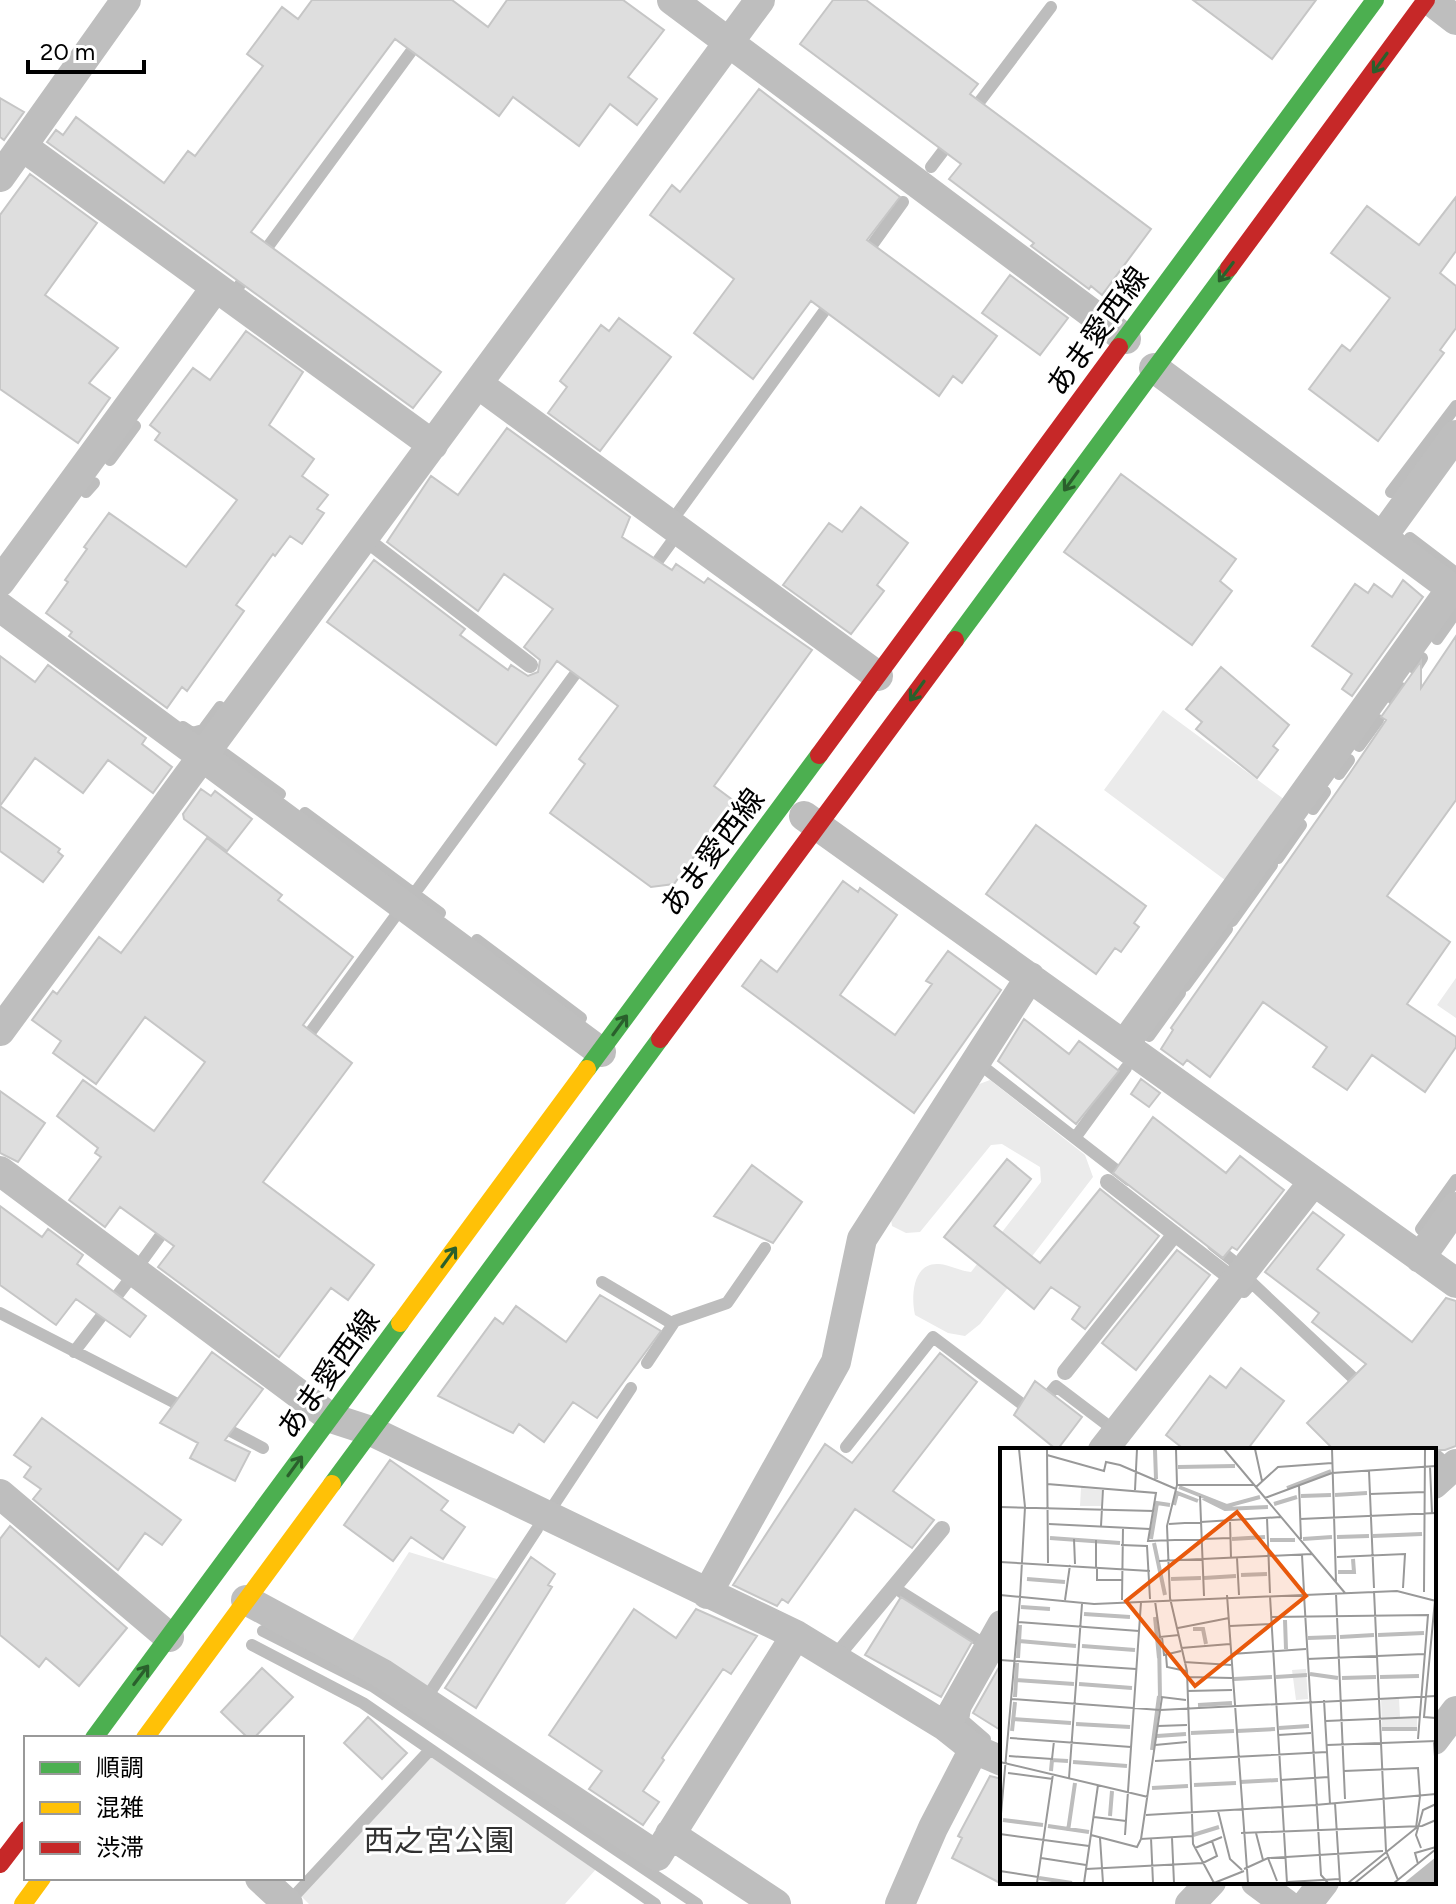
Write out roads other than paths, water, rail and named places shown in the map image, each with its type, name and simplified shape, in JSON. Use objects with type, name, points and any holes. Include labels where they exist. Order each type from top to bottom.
[{"type":"main road","name":"あま愛西線","points":[[95,1736],[1375,0]]},
{"type":"main road","points":[[146,1736],[1428,0]]},
{"type":"main road","points":[[0,1864],[24,1833]]},
{"type":"main road","points":[[23,1904],[41,1880]]},
{"type":"street","points":[[0,177],[126,0]]},
{"type":"street","points":[[672,0],[1126,339]]},
{"type":"street","points":[[0,1031],[760,0]]},
{"type":"street","points":[[1428,0],[1456,20]]},
{"type":"street","points":[[22,146],[433,445]]},
{"type":"street","points":[[0,582],[216,287]]},
{"type":"street","points":[[1124,1045],[1454,590],[1154,368]]},
{"type":"street","points":[[478,384],[878,676]]},
{"type":"street","points":[[1382,537],[1456,435]]},
{"type":"street","points":[[0,607],[601,1052]]},
{"type":"street","points":[[784,802],[1456,1283]]},
{"type":"street","points":[[707,1594],[836,1362],[862,1239],[1030,977]]},
{"type":"street","points":[[0,1171],[331,1418],[371,1431],[796,1635],[945,1726],[974,1749],[1000,1760]]},
{"type":"street","points":[[1105,1448],[1314,1181]]},
{"type":"street","points":[[1420,1258],[1456,1207]]},
{"type":"street","points":[[1436,1482],[1456,1464]]},
{"type":"street","points":[[0,1494],[169,1637]]},
{"type":"street","points":[[246,1600],[383,1674],[657,1856],[796,1635]]},
{"type":"street","points":[[945,1726],[1000,1629]]},
{"type":"street","points":[[1436,1737],[1456,1711]]},
{"type":"street","points":[[900,1904],[933,1828],[974,1749]]},
{"type":"street","points":[[670,1834],[776,1904]]},
{"type":"street","points":[[262,1880],[288,1904]]},
{"type":"street","points":[[1190,1904],[1209,1884]]},
{"type":"street","points":[[1259,1884],[1286,1904]]},
{"type":"street","points":[[1307,1904],[1322,1884]]},
{"type":"lane","points":[[364,538],[530,665]]},
{"type":"lane","points":[[1108,1182],[1235,1281]]},
{"type":"lane","points":[[1065,1372],[1175,1234]]},
{"type":"lane","points":[[834,1659],[942,1529]]},
{"type":"waterway","points":[[971,113],[1051,7]]},
{"type":"waterway","points":[[239,286],[421,38]]},
{"type":"waterway","points":[[931,167],[953,138]]},
{"type":"waterway","points":[[865,255],[903,202]]},
{"type":"waterway","points":[[679,511],[833,299]]},
{"type":"waterway","points":[[1391,492],[1456,406]]},
{"type":"waterway","points":[[110,460],[135,426]]},
{"type":"waterway","points":[[86,492],[94,483]]},
{"type":"waterway","points":[[1410,538],[1456,573]]},
{"type":"waterway","points":[[649,573],[673,540]]},
{"type":"waterway","points":[[1437,639],[1456,612]]},
{"type":"waterway","points":[[1415,669],[1422,658]]},
{"type":"waterway","points":[[414,894],[584,662]]},
{"type":"waterway","points":[[1393,699],[1401,688]]},
{"type":"waterway","points":[[183,727],[192,733],[203,730],[220,707]]},
{"type":"waterway","points":[[1359,746],[1378,720]]},
{"type":"waterway","points":[[225,754],[280,794]]},
{"type":"waterway","points":[[1339,774],[1349,760]]},
{"type":"waterway","points":[[1313,809],[1325,792]]},
{"type":"waterway","points":[[305,813],[440,913]]},
{"type":"waterway","points":[[1278,858],[1301,825]]},
{"type":"waterway","points":[[1232,921],[1272,865]]},
{"type":"waterway","points":[[301,1045],[394,918]]},
{"type":"waterway","points":[[1185,986],[1227,929]]},
{"type":"waterway","points":[[477,940],[581,1018]]},
{"type":"waterway","points":[[1149,1036],[1180,993]]},
{"type":"waterway","points":[[1075,1138],[1126,1068]]},
{"type":"waterway","points":[[986,1069],[1129,1180]]},
{"type":"waterway","points":[[1421,1229],[1456,1180]]},
{"type":"waterway","points":[[142,1261],[169,1224]]},
{"type":"waterway","points":[[1213,1245],[1232,1260]]},
{"type":"waterway","points":[[647,1363],[675,1321],[727,1303],[765,1248]]},
{"type":"waterway","points":[[602,1282],[673,1324]]},
{"type":"waterway","points":[[1244,1292],[1252,1283],[1364,1388]]},
{"type":"waterway","points":[[74,1352],[126,1284]]},
{"type":"waterway","points":[[0,1313],[189,1410]]},
{"type":"waterway","points":[[846,1447],[933,1337],[1034,1413],[1056,1386],[1110,1427]]},
{"type":"waterway","points":[[555,1503],[631,1388]]},
{"type":"waterway","points":[[217,1424],[263,1448]]},
{"type":"waterway","points":[[1436,1455],[1442,1460]]},
{"type":"waterway","points":[[431,1691],[537,1529]]},
{"type":"waterway","points":[[901,1592],[981,1642]]},
{"type":"waterway","points":[[263,1631],[374,1687],[697,1904]]},
{"type":"waterway","points":[[252,1645],[363,1703],[655,1904]]},
{"type":"waterway","points":[[965,1709],[963,1720],[985,1739]]},
{"type":"waterway","points":[[297,1893],[429,1751]]},
{"type":"park label","name":"西之宮公園","points":[[439,1840]]}]
